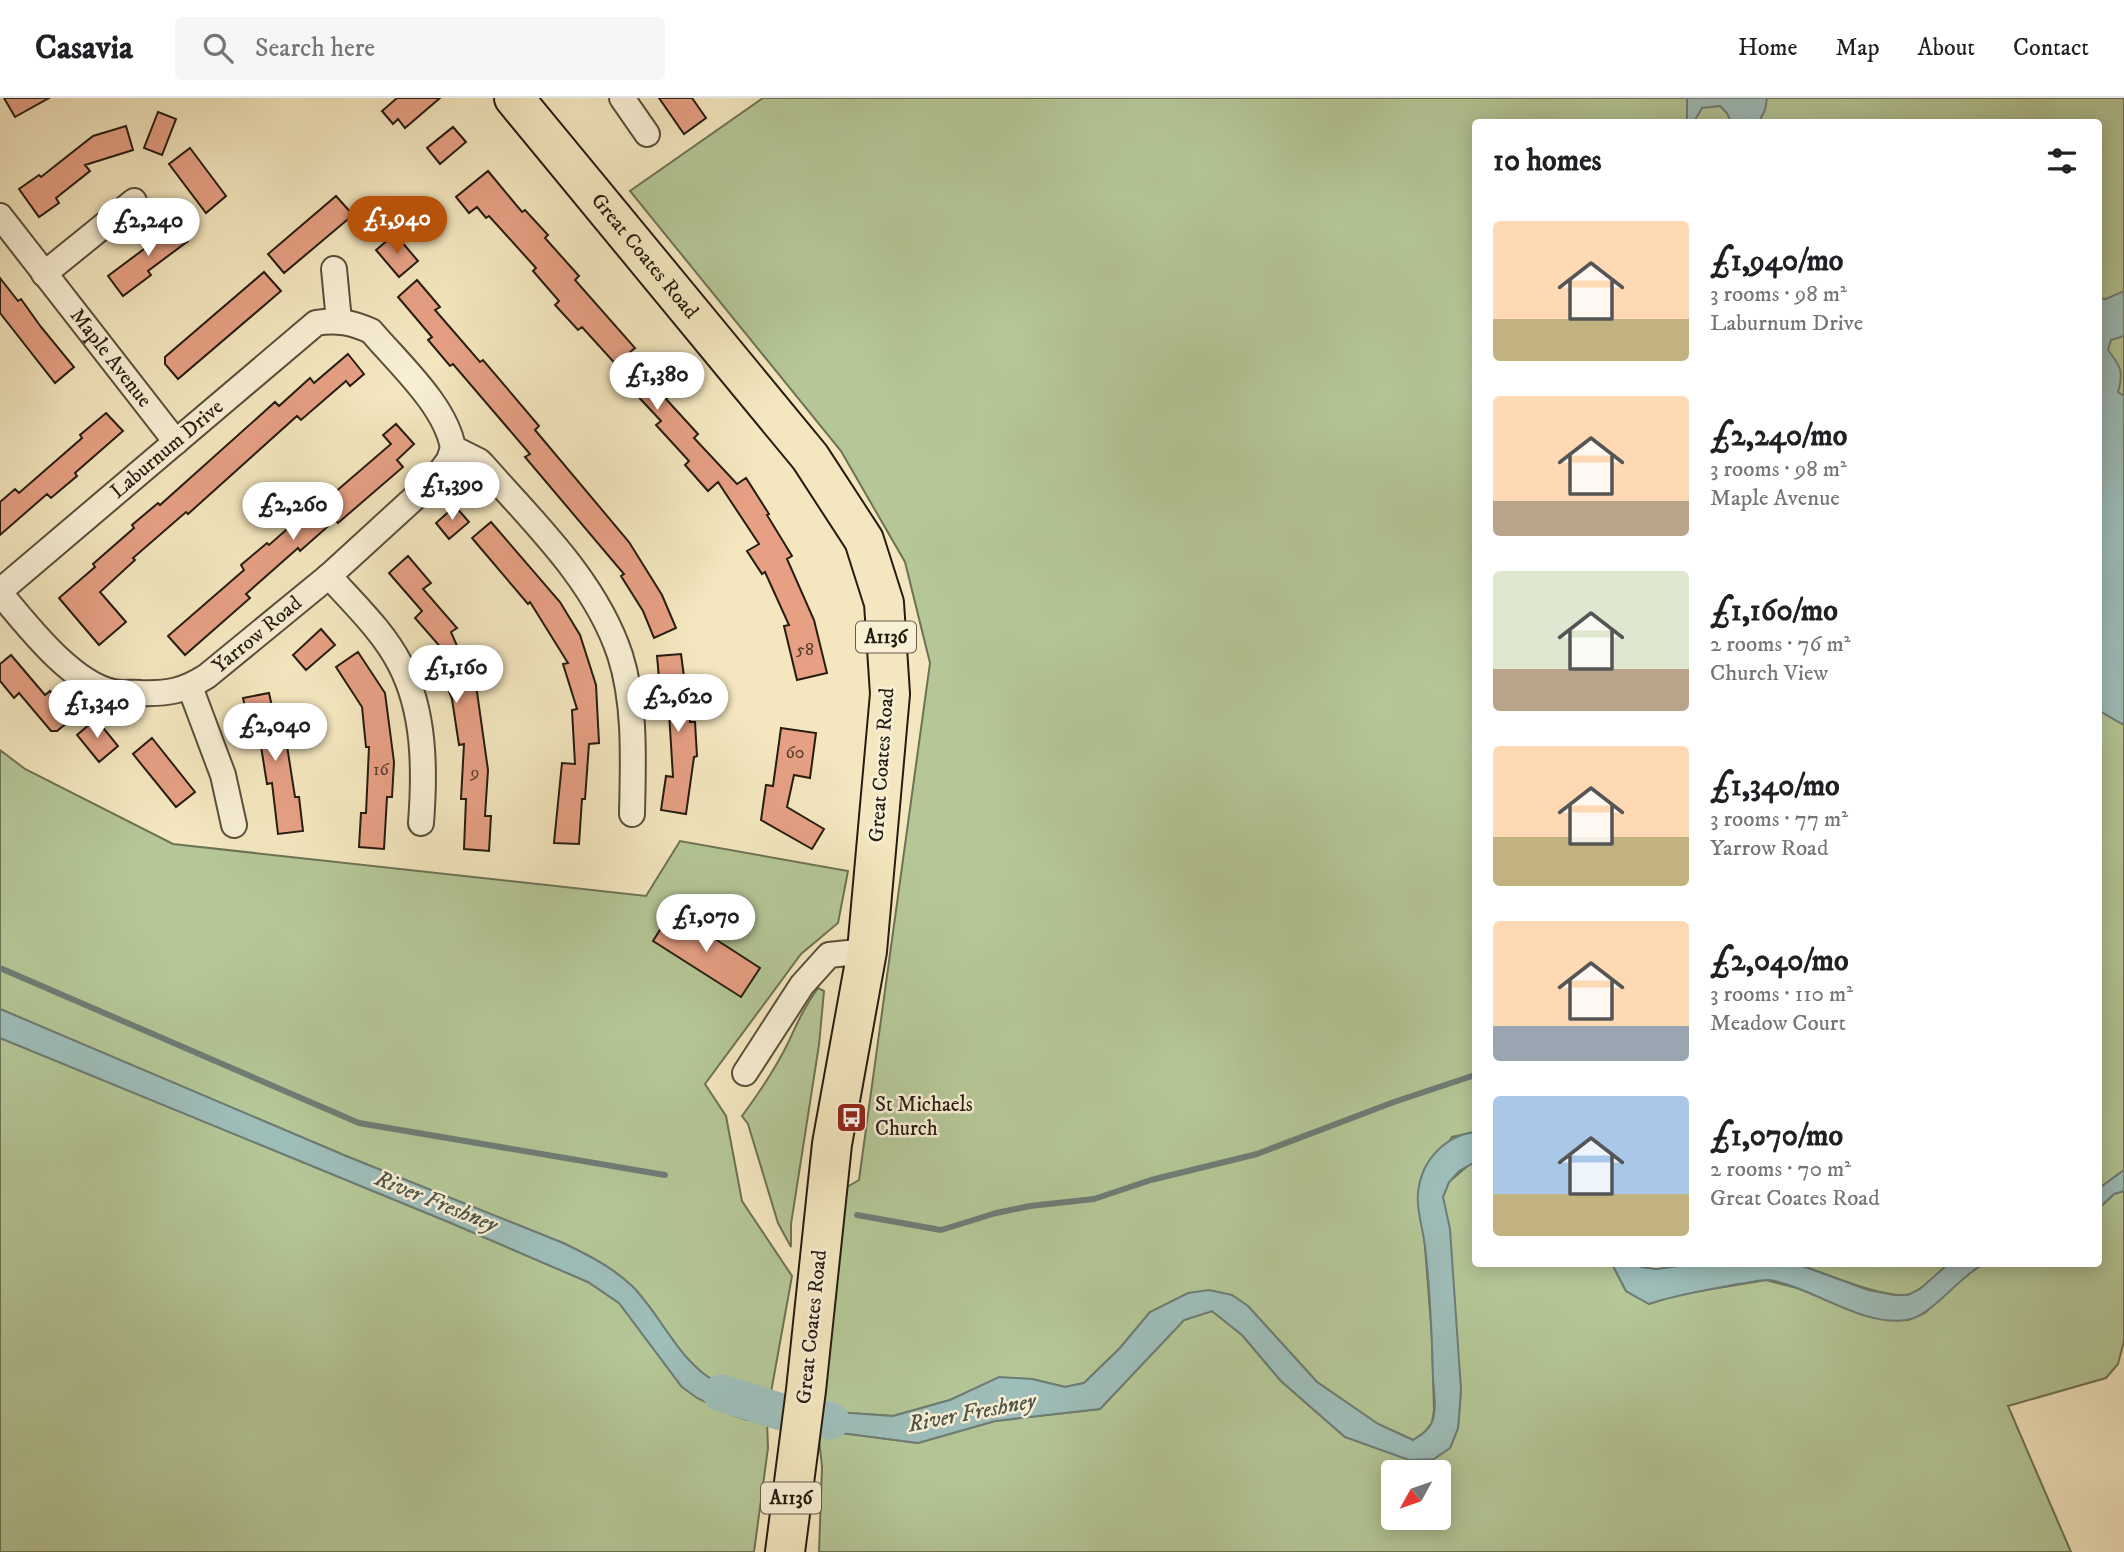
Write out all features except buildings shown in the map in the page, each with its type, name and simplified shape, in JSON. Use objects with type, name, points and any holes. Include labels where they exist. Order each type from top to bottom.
[{"type":"main road","name":"Great Coates Road","points":[[514,98],[810,457],[864,540],[884,603],[890,694],[867,951],[832,1144],[806,1390],[785,1552]]},
{"type":"street","points":[[622,98],[647,135]]},
{"type":"street","points":[[44,274],[134,201]]},
{"type":"street","name":"Maple Avenue","points":[[0,216],[176,442]]},
{"type":"street","points":[[334,269],[339,321],[371,331],[442,415],[451,433],[453,448],[483,465],[567,561],[600,609],[620,655],[626,685],[633,746],[632,814]]},
{"type":"street","name":"Laburnum Drive","points":[[0,592],[316,323],[339,321]]},
{"type":"street","name":"Yarrow Road","points":[[0,592],[46,646],[87,681],[113,692],[161,694],[190,687],[329,576],[435,479],[449,460],[453,448]]},
{"type":"street","points":[[329,576],[380,634],[400,663],[410,688],[422,739],[424,783],[421,822]]},
{"type":"street","points":[[190,687],[223,775],[234,825]]},
{"type":"street","points":[[746,1073],[802,985],[829,955],[867,951]]},
{"type":"green space","points":[[763,98],[2124,98],[2124,1170],[2102,1186],[2102,119],[1472,119],[1472,1133],[1452,1137],[1418,1194],[1432,1338],[1432,1423],[1423,1434],[1413,1440],[1378,1424],[1317,1382],[1248,1306],[1150,1312],[1120,1348],[1084,1383],[1065,1387],[1032,1379],[1000,1378],[950,1400],[893,1416],[820,1411],[847,1187],[859,1180],[930,663],[905,562],[841,451],[630,191]]},
{"type":"green space","points":[[0,750],[25,769],[173,844],[646,896],[680,841],[848,871],[838,923],[801,954],[705,1084],[726,1116],[742,1201],[792,1276],[770,1398],[730,1388],[704,1374],[692,1364],[632,1286],[608,1267],[582,1252],[346,1156],[0,1009]]},
{"type":"green space","points":[[818,988],[824,991],[819,1045],[791,1224],[791,1247],[778,1223],[748,1124],[742,1116],[773,1071]]},
{"type":"green space","points":[[0,1038],[451,1223],[588,1282],[619,1303],[682,1387],[747,1420],[767,1420],[768,1448],[754,1552],[0,1552]]},
{"type":"green space","points":[[1472,1162],[1472,1267],[1614,1267],[1626,1291],[1649,1304],[1676,1295],[1766,1280],[1797,1288],[1857,1312],[1884,1319],[1908,1320],[1925,1313],[1965,1274],[1978,1267],[2102,1267],[2102,1205],[2114,1194],[2124,1191],[2124,1341],[2118,1364],[2106,1378],[2008,1406],[2071,1552],[819,1552],[822,1467],[818,1430],[918,1443],[995,1421],[1100,1409],[1184,1320],[1212,1311],[1242,1335],[1281,1381],[1345,1437],[1450,1448],[1458,1428],[1461,1390],[1443,1197],[1449,1182]]},
{"type":"green space","points":[[1805,1267],[1945,1267],[1910,1294],[1871,1290]]},
{"type":"water","points":[[1687,98],[1767,98],[1760,119],[1730,119],[1720,106],[1702,108],[1696,119],[1687,119]]},
{"type":"water","points":[[2124,291],[2124,336],[2111,340],[2108,350],[2120,370],[2118,392],[2124,396],[2122,724],[2102,712],[2102,298]]},
{"type":"water","points":[[0,1009],[591,1257],[632,1286],[692,1364],[704,1374],[730,1388],[770,1398],[767,1420],[747,1420],[732,1415],[697,1398],[682,1387],[619,1303],[588,1282],[0,1038]]},
{"type":"water","points":[[1472,1133],[1472,1164],[1459,1171],[1449,1182],[1443,1197],[1450,1229],[1461,1390],[1458,1428],[1450,1448],[1434,1459],[1409,1460],[1345,1437],[1281,1381],[1242,1335],[1212,1311],[1184,1320],[1100,1409],[995,1421],[918,1443],[818,1430],[820,1411],[893,1416],[950,1400],[999,1377],[1032,1379],[1065,1387],[1084,1383],[1120,1348],[1150,1312],[1188,1293],[1209,1290],[1232,1295],[1248,1306],[1317,1382],[1378,1424],[1413,1440],[1431,1425],[1435,1406],[1431,1312],[1418,1193],[1429,1161],[1453,1139]]},
{"type":"water","points":[[2124,1170],[2124,1191],[2114,1194],[2102,1205],[2102,1186]]},
{"type":"water","points":[[1614,1267],[1805,1267],[1868,1290],[1908,1295],[1920,1289],[1945,1267],[1979,1267],[1926,1312],[1907,1320],[1890,1321],[1855,1313],[1787,1284],[1770,1280],[1694,1292],[1649,1304],[1626,1291]]},
{"type":"waterway","points":[[0,968],[359,1123],[665,1175]]},
{"type":"waterway","points":[[857,1215],[941,1230],[1030,1206],[1094,1199],[1151,1180],[1257,1154],[1394,1102],[1472,1076]]},
{"type":"waterway","name":"River Freshney","points":[[721,1393],[778,1411],[831,1421]]},
{"type":"place","name":"St Michaels Church","points":[[852,1117]]}]
